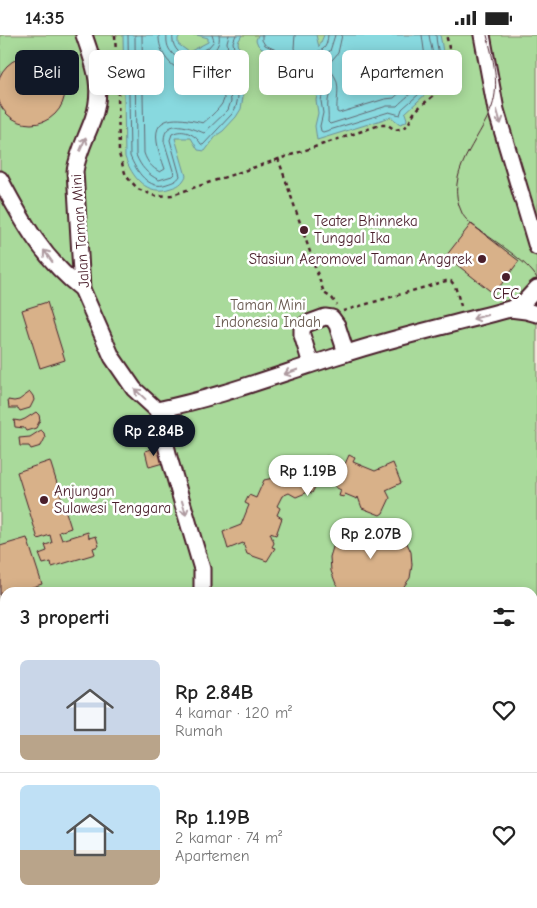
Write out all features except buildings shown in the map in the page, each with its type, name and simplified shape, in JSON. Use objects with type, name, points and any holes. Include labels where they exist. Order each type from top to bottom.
[{"type":"lane","name":"Jalan Taman Mini","points":[[84,35],[97,74],[98,94],[94,117],[77,157],[75,171],[82,289],[112,357],[134,389],[157,410]]},
{"type":"lane","points":[[482,35],[496,110],[537,247]]},
{"type":"lane","points":[[0,179],[17,211],[55,266],[82,289]]},
{"type":"lane","points":[[202,587],[202,569],[157,410],[190,404],[346,353],[510,309],[524,302],[537,287]]},
{"type":"lane","points":[[510,309],[537,314]]},
{"type":"lane","points":[[311,364],[302,329],[306,324],[325,317],[332,319],[337,325],[346,353]]},
{"type":"path","points":[[115,35],[118,92],[118,154],[126,175],[138,189],[154,196],[172,195],[380,125],[388,125],[395,130],[404,128],[410,123],[414,113],[439,90],[450,67],[446,35]]},
{"type":"path","points":[[278,158],[324,293],[336,303],[340,313],[451,281],[455,286],[465,321]]},
{"type":"green space","name":"Taman Mini Indonesia Indah","points":[[0,35],[537,35],[537,587],[0,587]]},
{"type":"water","points":[[123,35],[182,35],[178,38],[178,44],[186,50],[174,50],[174,95],[242,95],[241,109],[236,117],[217,135],[205,151],[198,150],[191,138],[175,138],[186,176],[181,183],[173,187],[155,190],[148,187],[136,178],[125,157],[124,95],[164,95],[164,50],[123,50]]},
{"type":"water","points":[[197,35],[242,35],[238,42],[239,50],[193,50],[208,42],[208,38]]},
{"type":"water","points":[[258,35],[316,35],[319,47],[324,35],[440,35],[443,50],[342,50],[342,95],[424,95],[405,113],[406,122],[400,124],[391,117],[317,140],[315,126],[318,113],[316,100],[317,95],[332,95],[332,50],[264,50],[258,45],[256,40]]},
{"type":"tram line","points":[[487,35],[495,71],[494,98],[492,107],[460,172],[457,185],[457,199],[462,213],[467,220],[518,258],[537,278]]},
{"type":"place","name":"Teater Bhinneka Tunggal Ika","points":[[304,230]]},
{"type":"place","name":"Stasiun Aeromovel Taman Anggrek","points":[[482,259]]},
{"type":"place","name":"CFC","points":[[506,277]]},
{"type":"place","name":"Anjungan Sulawesi Tenggara","points":[[44,500]]}]
